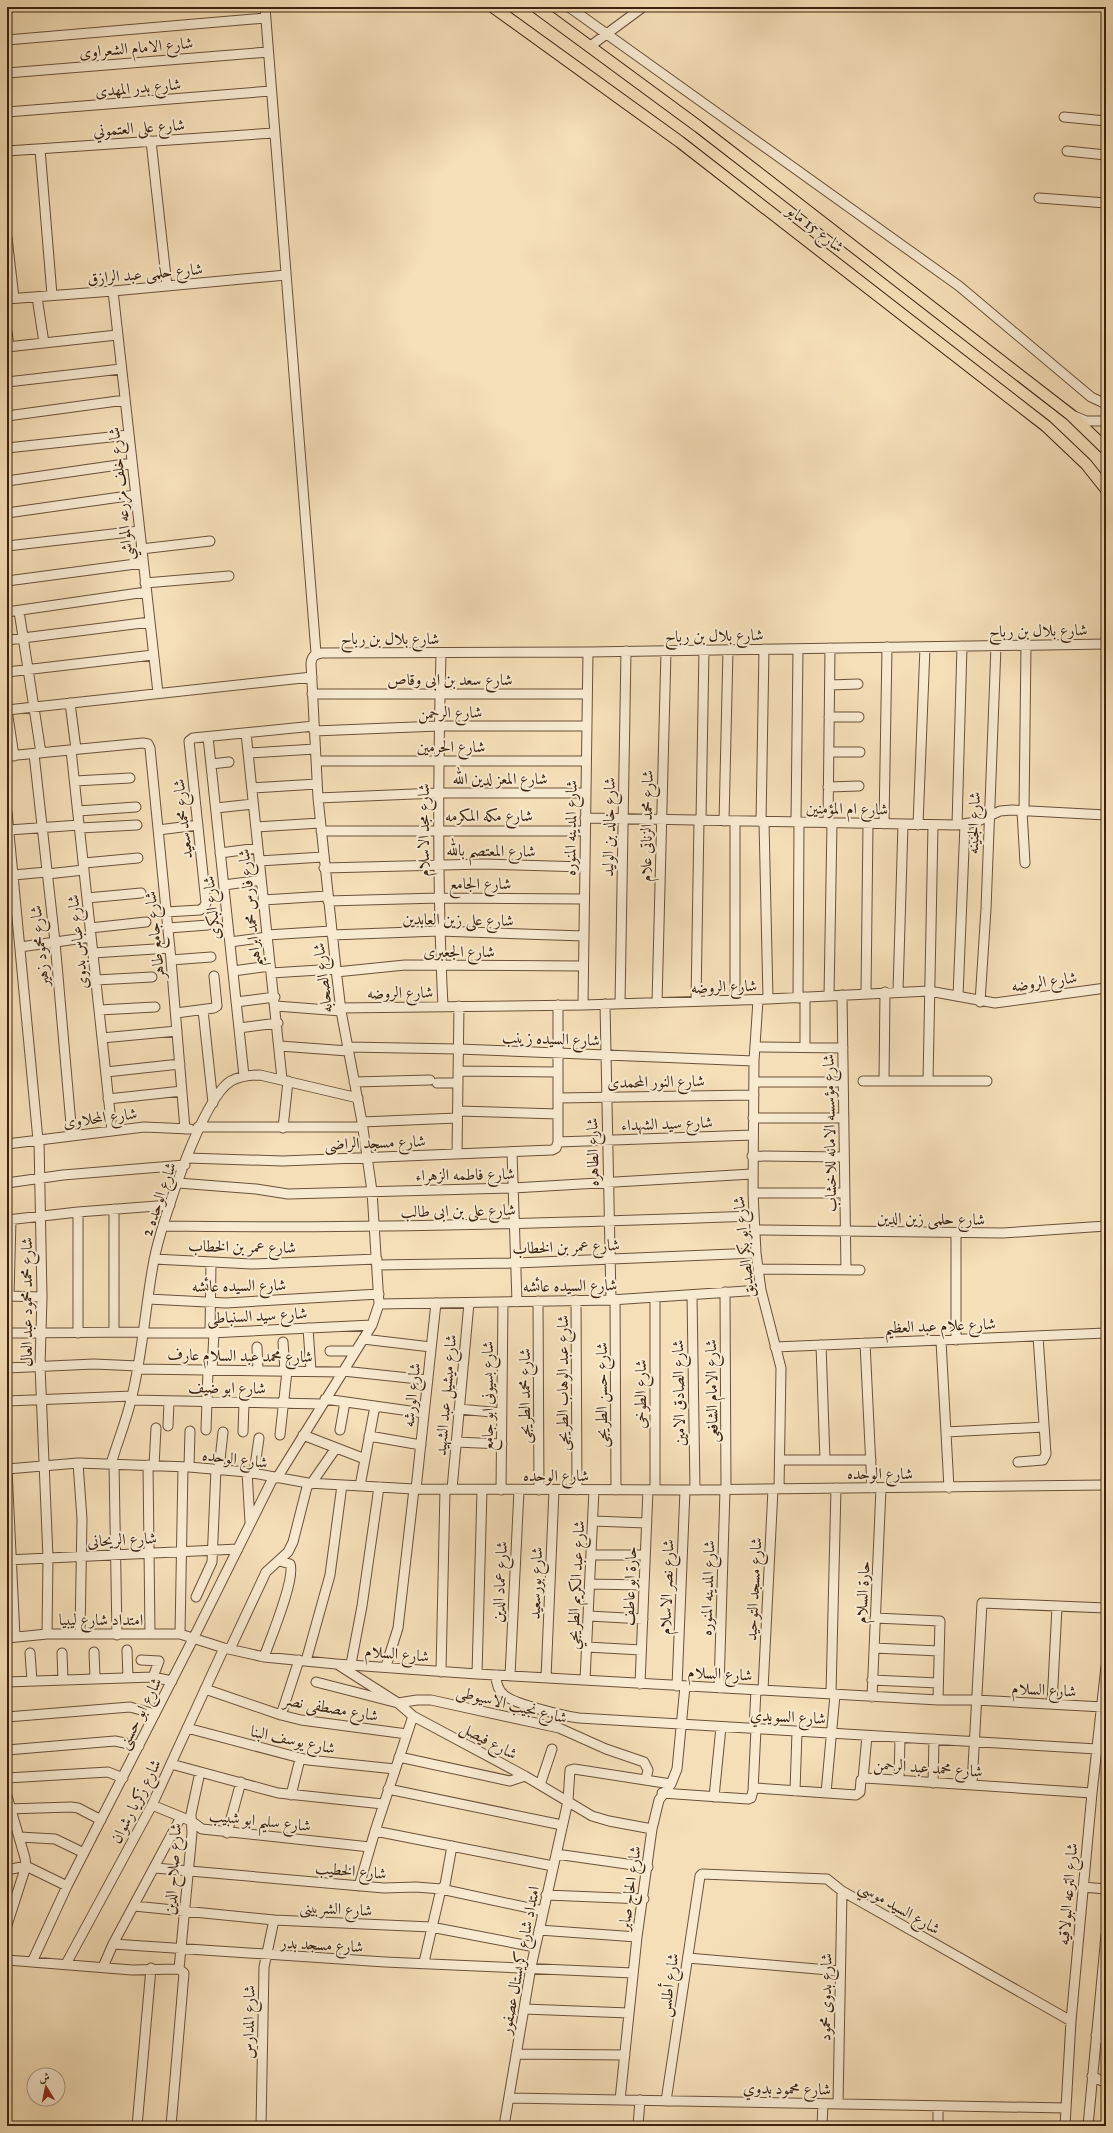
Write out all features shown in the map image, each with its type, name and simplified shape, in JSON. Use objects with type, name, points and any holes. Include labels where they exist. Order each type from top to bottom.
[{"type":"main road","name":"شارع 15 مايو","points":[[493,7],[680,142],[1046,426],[1086,464],[1106,489]]},
{"type":"main road","name":"شارع 15 مايو","points":[[536,7],[705,132],[1071,415],[1106,449]]},
{"type":"street","points":[[265,7],[274,133],[319,653]]},
{"type":"street","points":[[569,7],[606,35],[851,207],[959,286],[1091,397],[1106,404]]},
{"type":"street","points":[[589,47],[643,7]]},
{"type":"street","points":[[7,40],[265,18]]},
{"type":"street","name":"شارع الامام الشعراوى","points":[[7,73],[268,52]]},
{"type":"street","name":"شارع بدر المهدى","points":[[7,112],[271,91]]},
{"type":"street","points":[[1064,116],[1106,121]]},
{"type":"street","name":"شارع على العتموني","points":[[7,151],[274,133]]},
{"type":"street","points":[[151,141],[167,286]]},
{"type":"street","points":[[40,149],[52,296]]},
{"type":"street","points":[[1067,151],[1106,155]]},
{"type":"street","points":[[1040,198],[1106,203]]},
{"type":"street","points":[[7,238],[10,298]]},
{"type":"street","name":"شارع حلمى عبد الرازق","points":[[10,298],[112,291],[286,275]]},
{"type":"street","name":"شارع خلف مزرعه المواشي","points":[[112,291],[158,693]]},
{"type":"street","points":[[37,297],[44,343]]},
{"type":"street","points":[[7,332],[8,346],[117,335]]},
{"type":"street","points":[[7,382],[121,369]]},
{"type":"street","points":[[7,416],[125,400]]},
{"type":"street","points":[[1071,415],[1086,421],[1106,421]]},
{"type":"street","points":[[7,448],[129,435]]},
{"type":"street","points":[[7,481],[132,463]]},
{"type":"street","points":[[7,513],[135,495]]},
{"type":"street","points":[[7,546],[139,531]]},
{"type":"street","points":[[141,549],[210,541]]},
{"type":"street","points":[[7,581],[143,563]]},
{"type":"street","points":[[7,612],[146,588],[229,576]]},
{"type":"street","name":"شارع محمود زهير","points":[[19,611],[38,753],[42,828],[55,942],[72,1136]]},
{"type":"street","points":[[7,640],[150,622]]},
{"type":"street","name":"شارع بلال بن رباح","points":[[319,653],[588,652],[1106,644]]},
{"type":"street","points":[[958,996],[962,646]]},
{"type":"street","name":"شارع الجنينه","points":[[980,1002],[986,909],[988,815],[996,646]]},
{"type":"street","points":[[1025,863],[1023,811],[1026,646]]},
{"type":"street","points":[[884,824],[887,647]]},
{"type":"street","points":[[918,825],[925,647]]},
{"type":"street","points":[[829,996],[830,823],[828,787],[830,648]]},
{"type":"street","points":[[764,649],[762,822],[768,999]]},
{"type":"street","points":[[798,649],[798,822],[802,997],[805,1047]]},
{"type":"street","points":[[696,1002],[704,650]]},
{"type":"street","points":[[724,821],[728,650]]},
{"type":"street","name":"شارع خالد بن الوليد","points":[[620,1004],[626,651]]},
{"type":"street","name":"شارع محمد الزناتى علام","points":[[657,1002],[666,651]]},
{"type":"street","name":"شارع المدينه المنوره","points":[[583,1005],[588,652]]},
{"type":"street","name":"شارع الصحابه","points":[[319,653],[312,657],[311,663],[317,784],[324,868],[340,1009],[363,1124],[368,1157],[372,1191],[379,1294],[379,1304],[372,1325],[323,1402]]},
{"type":"street","name":"شارع مجد الاسلام","points":[[441,653],[438,865],[439,931],[443,1006]]},
{"type":"street","points":[[7,672],[153,655]]},
{"type":"street","points":[[74,750],[11,756],[7,710],[312,677]]},
{"type":"street","points":[[830,685],[858,684]]},
{"type":"street","name":"شارع سعد بن ابى وقاص","points":[[312,694],[587,694]]},
{"type":"street","name":"شارع عباس بدوى","points":[[70,703],[75,781],[112,1131]]},
{"type":"street","points":[[829,717],[859,717]]},
{"type":"street","name":"شارع الرحمن","points":[[193,738],[314,728],[587,726]]},
{"type":"street","name":"شارع فارس محمد ابراهيم","points":[[246,733],[267,936],[285,1080],[282,1128]]},
{"type":"street","name":"شارع البكرى","points":[[208,736],[244,1076]]},
{"type":"street","name":"شارع محمد سعيد","points":[[166,912],[200,910],[206,903],[189,745],[189,741],[193,738]]},
{"type":"street","name":"شارع جامع طاهر","points":[[74,750],[143,743],[148,744],[150,748],[176,1013],[185,1129]]},
{"type":"street","points":[[248,753],[316,749]]},
{"type":"street","points":[[829,752],[860,752]]},
{"type":"street","name":"شارع الحرمين","points":[[316,761],[586,762]]},
{"type":"street","points":[[211,764],[229,762]]},
{"type":"street","points":[[75,781],[130,778]]},
{"type":"street","points":[[252,788],[317,784]]},
{"type":"street","points":[[828,787],[859,786]]},
{"type":"street","name":"شارع المعز لدين الله","points":[[318,798],[438,793],[586,793]]},
{"type":"street","points":[[216,808],[253,804]]},
{"type":"street","points":[[78,810],[136,807]]},
{"type":"street","name":"شارع ام المؤمنين","points":[[585,818],[961,825],[976,822],[988,815],[1000,811],[1106,815]]},
{"type":"street","name":"شارع محمد محمود عبد العال","points":[[7,812],[41,1178],[42,1297],[40,1366],[48,1558],[47,1634]]},
{"type":"street","points":[[735,821],[735,1000]]},
{"type":"street","points":[[866,993],[868,824]]},
{"type":"street","points":[[898,991],[903,824]]},
{"type":"street","points":[[9,830],[138,825]]},
{"type":"street","points":[[158,830],[198,825]]},
{"type":"street","points":[[928,1081],[933,825]]},
{"type":"street","name":"شارع مكه المكرمه","points":[[256,827],[585,831]]},
{"type":"street","points":[[220,852],[258,848]]},
{"type":"street","points":[[259,861],[323,857]]},
{"type":"street","points":[[13,875],[47,873],[138,858]]},
{"type":"street","name":"شارع المعتصم بالله","points":[[324,868],[438,865],[585,867]]},
{"type":"street","points":[[224,885],[261,880]]},
{"type":"street","points":[[87,898],[141,893]]},
{"type":"street","name":"شارع الجامع","points":[[263,900],[439,898],[584,899]]},
{"type":"street","points":[[90,928],[146,922]]},
{"type":"street","points":[[168,928],[208,925]]},
{"type":"street","name":"شارع على زين العابدين","points":[[230,942],[267,936],[439,931],[584,936]]},
{"type":"street","points":[[20,947],[91,937]]},
{"type":"street","points":[[93,953],[170,948]]},
{"type":"street","points":[[171,960],[211,957]]},
{"type":"street","name":"شارع الجعبرى","points":[[233,970],[336,970],[441,965],[583,966]]},
{"type":"street","points":[[176,1013],[203,1010],[216,1006],[214,976]]},
{"type":"street","points":[[96,980],[152,977]]},
{"type":"street","name":"شارع الروضه","points":[[236,1002],[275,1002],[340,1009],[443,1006],[583,1005],[758,1000],[929,990],[980,1002],[995,1003],[1106,988]]},
{"type":"street","points":[[884,1081],[885,992]]},
{"type":"street","name":"شارع مؤسسه الامانه للاخشاب","points":[[842,995],[846,1270]]},
{"type":"street","name":"شارع ابو بكر الصديق","points":[[758,1000],[754,1061],[752,1174],[756,1253],[761,1290],[780,1368],[780,1460],[776,1489]]},
{"type":"street","name":"شارع الطاهره","points":[[605,1004],[609,1259],[613,1300]]},
{"type":"street","points":[[558,1005],[558,1142]]},
{"type":"street","points":[[457,1154],[458,1006]]},
{"type":"street","points":[[99,1010],[154,1007]]},
{"type":"street","points":[[203,1010],[213,1103]]},
{"type":"street","points":[[239,1028],[278,1023]]},
{"type":"street","points":[[102,1038],[177,1031]]},
{"type":"street","name":"شارع السيده زينب","points":[[280,1046],[348,1049],[458,1049],[754,1061]]},
{"type":"street","points":[[755,1047],[843,1048]]},
{"type":"street","points":[[106,1072],[180,1064]]},
{"type":"street","points":[[458,1071],[558,1072]]},
{"type":"street","name":"شارع الوحده 2","points":[[117,1635],[112,1464],[132,1398],[154,1259],[170,1205],[198,1129],[220,1091],[231,1081],[244,1076],[260,1075],[358,1098]]},
{"type":"street","points":[[863,1081],[987,1080]]},
{"type":"street","points":[[354,1082],[434,1081],[458,1083]]},
{"type":"street","points":[[754,1082],[843,1082]]},
{"type":"street","points":[[108,1099],[182,1091]]},
{"type":"street","name":"شارع النور المحمدى","points":[[558,1098],[754,1095]]},
{"type":"street","name":"شارع المحلاوى","points":[[7,1141],[38,1140],[155,1126],[185,1129],[282,1128],[363,1124],[458,1114],[558,1114]]},
{"type":"street","points":[[753,1118],[844,1118]]},
{"type":"street","name":"شارع سيد الشهداء","points":[[558,1142],[753,1135]]},
{"type":"street","name":"شارع مسجد الراضى","points":[[7,1183],[186,1161],[283,1161],[552,1150],[556,1148],[558,1142]]},
{"type":"street","points":[[512,1152],[517,1302]]},
{"type":"street","points":[[752,1156],[844,1157]]},
{"type":"street","name":"شارع فاطمه الزهراء","points":[[178,1183],[256,1189],[288,1194],[514,1188],[752,1174]]},
{"type":"street","points":[[753,1192],[845,1193]]},
{"type":"street","points":[[42,1297],[8,1296],[9,1219],[170,1205]]},
{"type":"street","points":[[114,1209],[114,1332]]},
{"type":"street","points":[[78,1212],[78,1333]]},
{"type":"street","name":"شارع على بن ابى طالب","points":[[163,1226],[515,1224],[754,1216]]},
{"type":"street","name":"شارع حلمى زين الدين","points":[[755,1230],[1003,1233],[1106,1226]]},
{"type":"street","points":[[956,1233],[956,1340]]},
{"type":"street","name":"شارع عمر بن الخطاب","points":[[154,1259],[252,1264],[377,1262],[516,1263],[756,1253]]},
{"type":"street","points":[[206,1430],[212,1333],[211,1262]]},
{"type":"street","points":[[758,1268],[860,1270]]},
{"type":"street","name":"شارع السيده عائشه","points":[[379,1304],[613,1300],[761,1290]]},
{"type":"street","name":"شارع الامام الشافعى","points":[[725,1292],[726,1490]]},
{"type":"street","name":"شارع السيده عائشه","points":[[148,1299],[211,1302],[379,1294]]},
{"type":"street","name":"شارع الصادق الامين","points":[[692,1294],[695,1490]]},
{"type":"street","name":"شارع الطوخى","points":[[651,1490],[655,1297]]},
{"type":"street","name":"شارع عبد الوهاب الطريجى","points":[[576,1300],[577,1490]]},
{"type":"street","name":"شارع حسن الطريجى","points":[[613,1300],[616,1490]]},
{"type":"street","name":"شارع محمد الطريجى","points":[[538,1301],[539,1490]]},
{"type":"street","name":"شارع بسيونى ابو جامع","points":[[502,1490],[503,1302]]},
{"type":"street","name":"شارع الورشه","points":[[386,1666],[398,1628],[421,1445],[436,1303]]},
{"type":"street","name":"شارع ميشيل عبد الشهيد","points":[[441,1672],[448,1489],[456,1442],[469,1303]]},
{"type":"street","name":"شارع سيد السنباطى","points":[[7,1333],[212,1333],[372,1325]]},
{"type":"street","points":[[308,1328],[311,1371]]},
{"type":"street","name":"شارع علام عبد العظيم","points":[[775,1347],[1106,1333]]},
{"type":"street","points":[[1018,1462],[1043,1460],[1045,1458],[1038,1336]]},
{"type":"street","points":[[363,1339],[431,1347]]},
{"type":"street","points":[[941,1341],[950,1488]]},
{"type":"street","points":[[280,1435],[286,1371],[283,1342]]},
{"type":"street","name":"حارة السلام","points":[[865,1344],[871,1460],[877,1488],[872,1697]]},
{"type":"street","points":[[821,1345],[825,1460]]},
{"type":"street","points":[[257,1347],[258,1370]]},
{"type":"street","points":[[330,1351],[355,1351]]},
{"type":"street","name":"شارع محمد عبد السلام عارف","points":[[7,1368],[94,1364],[210,1370],[342,1371],[428,1380]]},
{"type":"street","name":"شارع ابو ضيف","points":[[7,1401],[132,1398],[169,1401],[283,1404],[344,1402],[424,1413]]},
{"type":"street","points":[[168,1426],[169,1401]]},
{"type":"street","name":"شارع ابو حسنى","points":[[32,1962],[67,1886],[172,1681],[267,1490],[323,1402]]},
{"type":"street","points":[[340,1430],[344,1402]]},
{"type":"street","points":[[243,1432],[244,1403]]},
{"type":"street","points":[[360,1486],[375,1406]]},
{"type":"street","points":[[459,1409],[502,1413]]},
{"type":"street","points":[[946,1432],[1044,1427]]},
{"type":"street","points":[[150,1634],[149,1553],[151,1465],[156,1428]]},
{"type":"street","points":[[180,1634],[186,1467],[190,1431]]},
{"type":"street","points":[[196,1598],[209,1572],[213,1550],[218,1469],[223,1432]]},
{"type":"street","points":[[303,1435],[365,1459]]},
{"type":"street","points":[[369,1436],[421,1445]]},
{"type":"street","points":[[250,1523],[248,1490],[250,1473],[259,1438]]},
{"type":"street","points":[[456,1442],[502,1444]]},
{"type":"street","points":[[310,1483],[336,1448]]},
{"type":"street","points":[[780,1460],[871,1460]]},
{"type":"street","points":[[78,1463],[82,1511],[80,1634]]},
{"type":"street","name":"شارع الوحده","points":[[7,1469],[43,1464],[78,1463],[151,1465],[218,1469],[310,1483],[415,1489],[482,1490],[726,1490],[1106,1485]]},
{"type":"street","points":[[7,1469],[11,1637]]},
{"type":"street","name":"شارع زكريا رشوان","points":[[66,1964],[152,1805],[205,1689],[266,1572],[271,1566],[280,1561],[293,1542],[310,1483]]},
{"type":"street","points":[[281,1715],[302,1660],[330,1575],[342,1485]]},
{"type":"street","points":[[351,1664],[365,1584],[378,1487]]},
{"type":"street","points":[[826,1793],[832,1734],[836,1488]]},
{"type":"street","name":"شارع مسجد التوحيد","points":[[753,1791],[755,1729],[776,1489]]},
{"type":"street","points":[[248,1490],[267,1490]]},
{"type":"street","points":[[477,1674],[482,1490]]},
{"type":"street","name":"شارع عماد الدين","points":[[510,1676],[519,1490]]},
{"type":"street","name":"شارع بورسعيد","points":[[546,1678],[554,1490]]},
{"type":"street","name":"شارع عبد الكريم الطريجي","points":[[585,1680],[594,1490]]},
{"type":"street","name":"حارة ابو عاطف","points":[[640,1684],[646,1524],[651,1490]]},
{"type":"street","name":"شارع نصر الاسلام","points":[[681,1686],[685,1490]]},
{"type":"street","name":"شارع المدينه المنوره","points":[[719,1688],[726,1490]]},
{"type":"street","points":[[593,1521],[646,1524]]},
{"type":"street","name":"شارع الريحانى","points":[[9,1560],[238,1549]]},
{"type":"street","points":[[591,1555],[645,1555]]},
{"type":"street","points":[[264,1657],[286,1595],[291,1572],[290,1564],[280,1561]]},
{"type":"street","points":[[590,1584],[644,1585]]},
{"type":"street","points":[[972,1785],[982,1603],[1106,1608]]},
{"type":"street","points":[[1052,1704],[1057,1607]]},
{"type":"street","points":[[588,1616],[643,1619]]},
{"type":"street","points":[[875,1618],[940,1621],[938,1700]]},
{"type":"street","name":"امتداد شارع ليبيا","points":[[11,1637],[47,1634],[180,1634],[193,1639]]},
{"type":"street","name":"شارع السلام","points":[[193,1639],[227,1649],[264,1657],[336,1664],[386,1666],[441,1672],[872,1697],[976,1700],[1103,1707]]},
{"type":"street","points":[[587,1647],[641,1650]]},
{"type":"street","points":[[874,1648],[939,1651]]},
{"type":"street","points":[[127,1650],[128,1678]]},
{"type":"street","points":[[94,1652],[95,1678]]},
{"type":"street","points":[[30,1653],[32,1681]]},
{"type":"street","points":[[62,1653],[63,1680]]},
{"type":"street","points":[[141,1660],[159,1661],[153,1677]]},
{"type":"street","name":"شارع السلام","points":[[336,1664],[398,1703]]},
{"type":"street","name":"شارع الترعه البولاقيه","points":[[1064,2126],[1071,2021],[1083,1887],[1092,1793],[1103,1707],[1106,1666]]},
{"type":"street","name":"شارع السويدي","points":[[496,1675],[500,1691],[507,1698],[564,1716],[682,1725],[1098,1749]]},
{"type":"street","points":[[7,1682],[153,1677],[172,1681]]},
{"type":"street","points":[[872,1680],[938,1683]]},
{"type":"street","points":[[316,1682],[398,1703]]},
{"type":"street","name":"شارع الحاج صابر","points":[[620,2100],[637,1937],[644,1899],[652,1829],[656,1808],[662,1794],[671,1784],[677,1769],[682,1725],[681,1686]]},
{"type":"street","name":"شارع مصطفى نصر","points":[[205,1689],[281,1715],[301,1720],[407,1734]]},
{"type":"street","name":"شارع نجيب الاسيوطى","points":[[398,1703],[417,1700],[432,1700],[559,1728],[606,1749],[644,1762],[648,1770],[646,1779]]},
{"type":"street","name":"شارع فيصل","points":[[398,1703],[413,1716],[600,1819],[652,1829]]},
{"type":"street","points":[[7,1717],[130,1707],[155,1714]]},
{"type":"street","points":[[359,1886],[383,1804],[413,1716]]},
{"type":"street","points":[[559,1728],[564,1716]]},
{"type":"street","points":[[714,1797],[721,1727]]},
{"type":"street","name":"شارع يوسف البنا","points":[[187,1728],[300,1758],[336,1764],[395,1769]]},
{"type":"street","points":[[795,1791],[797,1732]]},
{"type":"street","points":[[863,1779],[867,1736]]},
{"type":"street","points":[[899,1780],[900,1738]]},
{"type":"street","points":[[933,1783],[934,1740]]},
{"type":"street","points":[[7,1750],[111,1741],[139,1746]]},
{"type":"street","points":[[540,1785],[552,1749]]},
{"type":"street","points":[[399,1757],[510,1781],[524,1776]]},
{"type":"street","points":[[291,1795],[300,1758]]},
{"type":"street","points":[[171,1764],[291,1795],[383,1804]]},
{"type":"street","name":"امتداد شارع كريستال عصفور","points":[[504,2126],[531,1967],[568,1801],[569,1774],[572,1769],[646,1779]]},
{"type":"street","points":[[7,1778],[108,1772],[123,1778]]},
{"type":"street","name":"شارع صلاح الدين","points":[[179,1969],[192,1834],[191,1821],[200,1772]]},
{"type":"street","points":[[646,1779],[671,1784]]},
{"type":"street","name":"شارع محمد عبد الرحمن","points":[[662,1794],[748,1799],[752,1796],[753,1791],[756,1788],[858,1794],[860,1782],[863,1779],[1092,1793]]},
{"type":"street","points":[[227,1833],[241,1782]]},
{"type":"street","points":[[388,1789],[562,1825]]},
{"type":"street","points":[[7,1796],[9,1809],[20,1837],[26,1866],[10,1907],[7,1925]]},
{"type":"street","name":"شارع سليم ابو شبيب","points":[[152,1805],[191,1821],[202,1830],[370,1847]]},
{"type":"street","points":[[9,1809],[71,1807],[78,1808],[101,1820]]},
{"type":"street","points":[[103,1967],[113,1944],[181,1817]]},
{"type":"street","points":[[375,1831],[553,1866]]},
{"type":"street","points":[[20,1837],[55,1839],[84,1853]]},
{"type":"street","points":[[424,1962],[441,1889],[445,1886],[452,1846]]},
{"type":"street","points":[[556,1854],[648,1867]]},
{"type":"street","points":[[7,1870],[26,1866],[67,1886]]},
{"type":"street","name":"شارع الخطيب","points":[[155,1868],[384,1888],[416,1887],[441,1889],[543,1911]]},
{"type":"street","name":"شارع السيد موسي","points":[[701,1875],[824,1878],[830,1880],[842,1891],[1071,2021]]},
{"type":"street","name":"شارع أطلس","points":[[666,2101],[701,1875]]},
{"type":"street","points":[[1083,1887],[1106,1889]]},
{"type":"street","name":"شارع بدوى محمود","points":[[838,2104],[842,1891]]},
{"type":"street","points":[[546,1895],[644,1899]]},
{"type":"street","name":"شارع الشربينى","points":[[134,1906],[274,1920],[431,1927],[535,1947]]},
{"type":"street","name":"شارع المدارس","points":[[261,2126],[266,1956],[274,1920]]},
{"type":"street","points":[[539,1930],[637,1937]]},
{"type":"street","points":[[1088,2126],[1096,2036],[1102,2006],[1106,1935]]},
{"type":"street","name":"شارع مسجد بدر","points":[[113,1944],[266,1956],[424,1962],[634,1973]]},
{"type":"street","points":[[688,1958],[840,1971]]},
{"type":"street","points":[[7,1960],[132,1970],[151,1968],[179,1969],[184,1973],[171,2126]]},
{"type":"street","points":[[137,2126],[151,1968]]},
{"type":"street","points":[[524,2010],[629,2013]]},
{"type":"street","points":[[1096,2036],[1106,2041]]},
{"type":"street","points":[[516,2054],[625,2055]]},
{"type":"street","points":[[1092,2076],[1106,2083]]},
{"type":"street","name":"شارع محمود بدوي","points":[[509,2098],[1065,2108]]},
{"type":"street","points":[[638,2126],[640,2100]]},
{"type":"street","points":[[822,2104],[822,2126]]},
{"type":"street","points":[[938,2106],[938,2126]]}]
